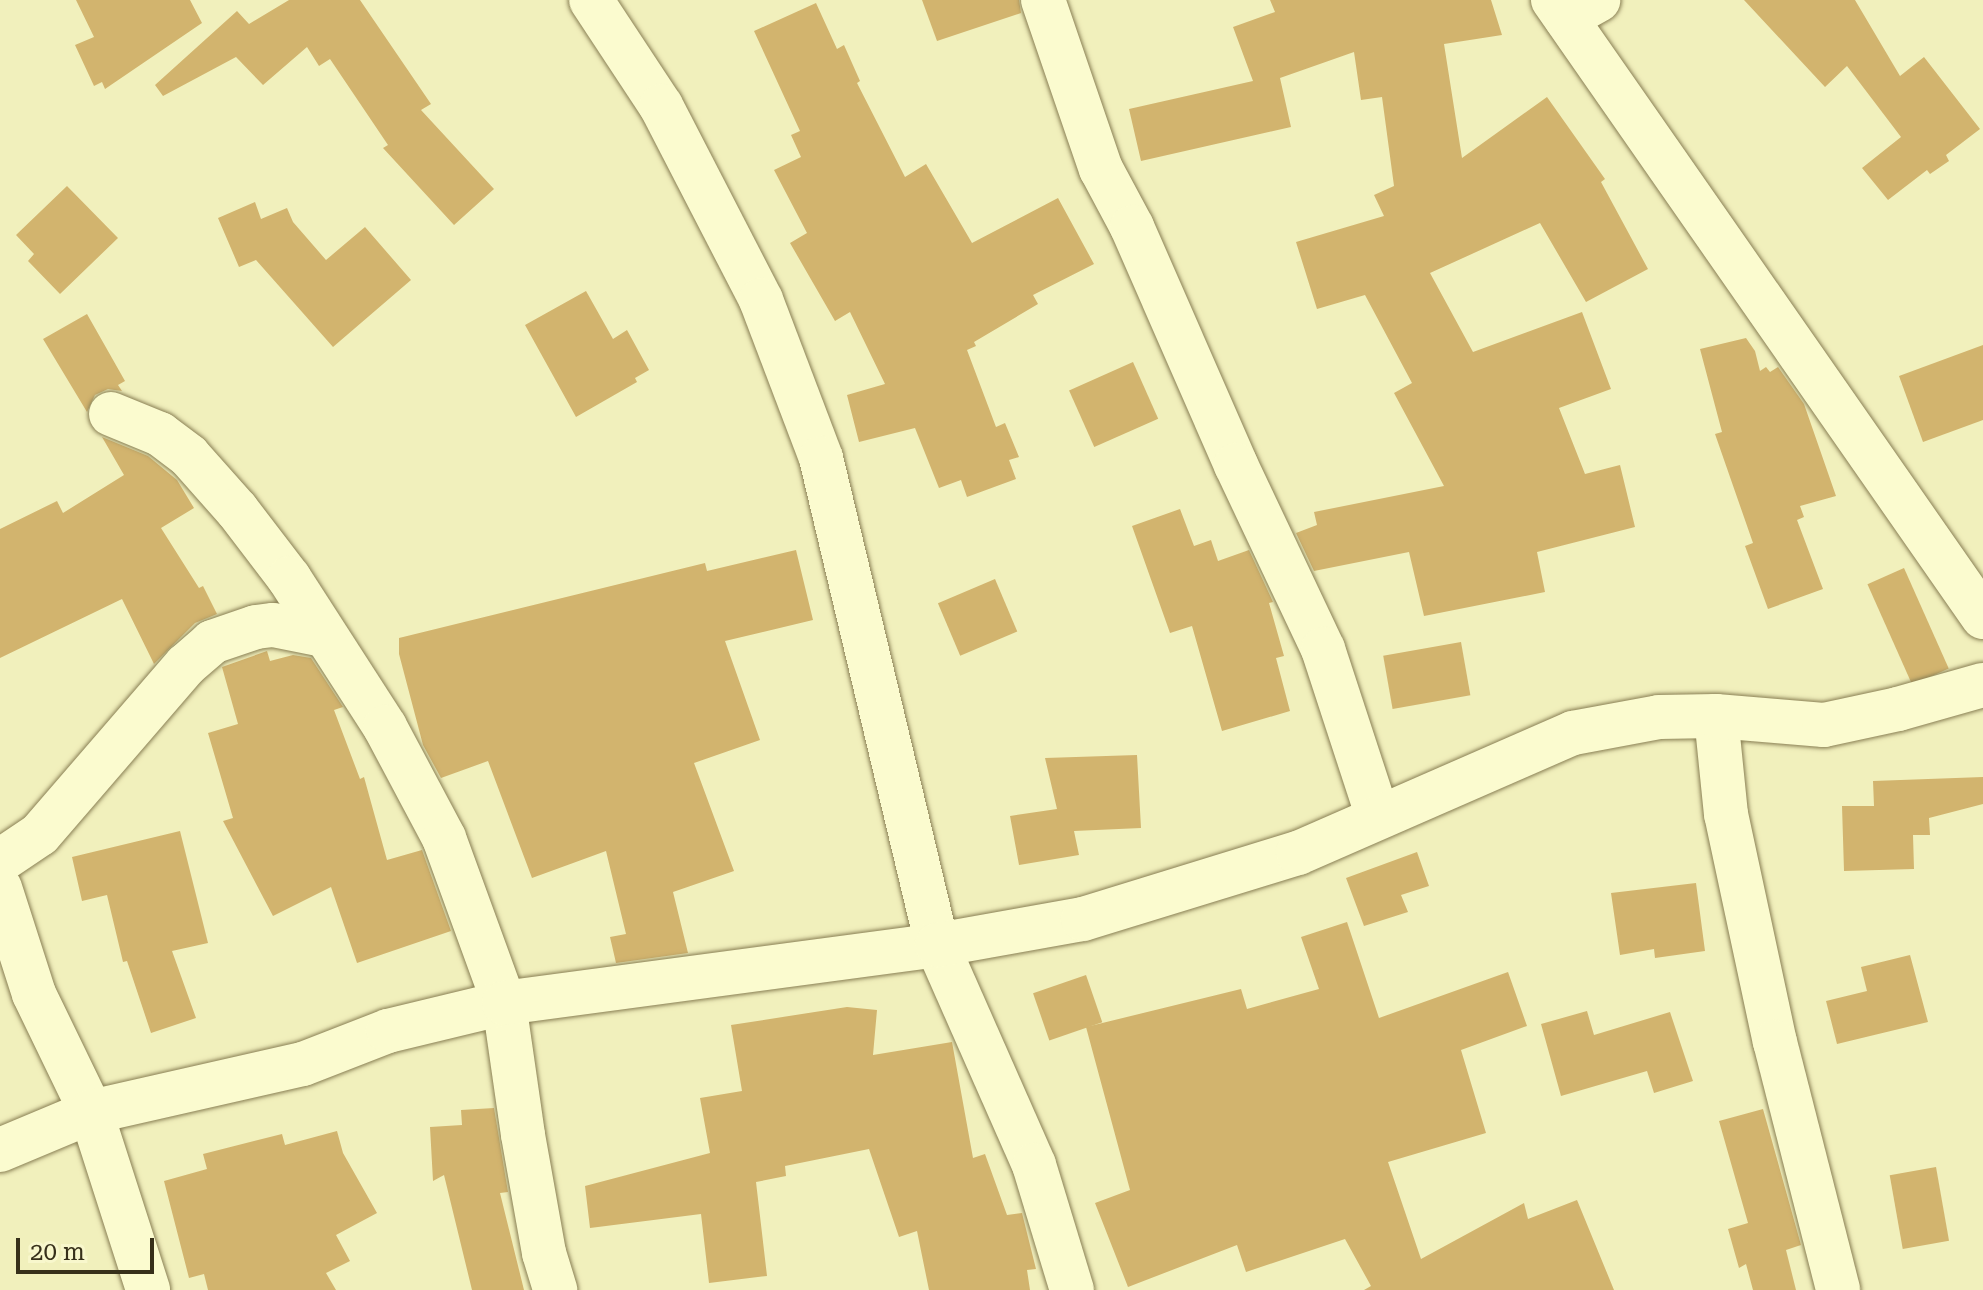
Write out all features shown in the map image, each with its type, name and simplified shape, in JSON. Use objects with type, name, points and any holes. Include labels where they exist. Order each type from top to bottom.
[{"type":"street","points":[[591,0],[661,106],[761,300],[821,458],[937,945],[1034,1165],[1072,1290]]},
{"type":"street","points":[[1043,0],[1101,169],[1132,227],[1236,465],[1323,649],[1378,817]]},
{"type":"street","points":[[1572,6],[1983,617]]},
{"type":"street","points":[[111,414],[160,434],[189,456],[237,510],[289,578],[385,727],[444,838],[504,1003],[523,1135],[544,1253],[555,1290]]},
{"type":"street","points":[[0,861],[40,834],[186,665],[212,642],[256,627],[273,625],[323,635]]},
{"type":"street","points":[[0,1150],[91,1112],[303,1064],[388,1031],[504,1003],[937,945],[1083,919],[1298,853],[1573,733],[1659,717],[1716,716],[1824,725],[1898,709],[1983,685]]},
{"type":"street","points":[[1716,716],[1726,814],[1775,1042],[1838,1290]]},
{"type":"street","points":[[0,888],[34,994],[91,1112],[148,1290]]},
{"type":"building","points":[[76,0],[190,0],[202,23],[105,89],[102,82],[94,86],[75,45],[94,37]]},
{"type":"building","points":[[289,0],[360,0],[431,104],[421,110],[494,189],[454,225],[383,148],[388,145],[330,59],[319,66],[307,47],[263,85],[236,57],[163,96],[155,85],[237,11],[249,24]]},
{"type":"building","points":[[922,0],[1019,0],[1021,13],[937,41]]},
{"type":"building","points":[[1270,0],[1491,0],[1502,35],[1444,44],[1462,158],[1547,97],[1605,179],[1601,182],[1648,269],[1586,302],[1540,223],[1430,273],[1473,352],[1582,312],[1611,389],[1559,408],[1585,474],[1620,465],[1635,527],[1537,552],[1545,592],[1424,616],[1409,552],[1314,571],[1296,533],[1317,525],[1314,512],[1444,486],[1394,393],[1412,383],[1365,295],[1317,309],[1296,242],[1384,216],[1374,195],[1394,186],[1382,97],[1361,100],[1354,52],[1280,78],[1291,127],[1141,161],[1129,109],[1253,81],[1233,27],[1275,12]]},
{"type":"building","points":[[1744,0],[1855,0],[1900,76],[1924,57],[1980,129],[1946,155],[1949,161],[1930,174],[1927,170],[1888,200],[1862,168],[1901,137],[1847,66],[1825,87]]},
{"type":"building","points":[[816,3],[837,49],[844,45],[860,81],[857,83],[905,177],[926,164],[972,243],[1058,198],[1094,264],[1033,295],[1038,304],[974,342],[976,346],[967,350],[996,427],[1005,423],[1019,457],[1009,460],[1016,479],[967,497],[961,480],[939,488],[915,428],[859,442],[847,395],[885,384],[850,312],[835,321],[790,243],[807,233],[774,170],[801,157],[791,135],[800,131],[754,31]]},
{"type":"building","points":[[67,186],[118,238],[60,294],[28,261],[34,254],[16,235]]},
{"type":"building","points":[[255,202],[261,219],[287,208],[293,222],[326,260],[365,227],[411,280],[333,347],[256,260],[239,267],[218,218]]},
{"type":"building","points":[[586,291],[613,339],[627,330],[649,370],[635,378],[637,382],[576,417],[525,325]]},
{"type":"building","points":[[87,314],[125,381],[118,385],[122,391],[108,389],[95,395],[87,412],[43,339]]},
{"type":"building","points":[[1746,338],[1755,351],[1760,371],[1766,367],[1770,372],[1778,367],[1804,404],[1836,496],[1800,506],[1804,517],[1797,520],[1823,589],[1768,609],[1745,546],[1753,543],[1715,434],[1722,432],[1700,349]]},
{"type":"building","points":[[1983,345],[1983,420],[1923,442],[1899,376]]},
{"type":"building","points":[[1133,362],[1158,419],[1094,447],[1069,390]]},
{"type":"building","points":[[102,437],[148,456],[177,480],[194,508],[161,528],[199,588],[203,586],[217,614],[195,623],[154,664],[122,599],[0,658],[0,529],[57,501],[63,513],[124,475]]},
{"type":"building","points":[[1180,509],[1194,546],[1211,540],[1218,561],[1249,550],[1273,602],[1269,603],[1284,656],[1276,658],[1290,711],[1222,731],[1192,626],[1170,633],[1132,526]]},
{"type":"building","points":[[796,550],[813,620],[725,641],[760,740],[694,763],[734,871],[673,892],[688,953],[616,963],[610,937],[626,934],[606,851],[532,878],[488,761],[441,778],[423,745],[399,654],[399,638],[705,563],[707,571]]},
{"type":"building","points":[[1904,568],[1949,668],[1912,685],[1867,584]]},
{"type":"building","points":[[995,579],[1017,631],[960,656],[938,603]]},
{"type":"building","points":[[1461,642],[1470,695],[1393,709],[1383,656]]},
{"type":"building","points":[[267,651],[270,661],[293,655],[311,658],[343,707],[334,710],[360,779],[364,777],[387,860],[422,850],[451,931],[357,963],[331,887],[273,916],[223,821],[233,818],[208,733],[238,724],[222,667]]},
{"type":"building","points":[[1137,755],[1141,828],[1074,831],[1079,855],[1019,865],[1010,816],[1057,809],[1045,758]]},
{"type":"building","points":[[1983,777],[1983,804],[1929,818],[1930,835],[1913,835],[1914,869],[1844,871],[1842,806],[1874,806],[1873,781]]},
{"type":"building","points":[[180,831],[208,943],[172,951],[196,1018],[151,1033],[127,961],[123,962],[107,895],[82,901],[72,857]]},
{"type":"building","points":[[1417,852],[1429,886],[1401,895],[1408,912],[1364,926],[1346,878]]},
{"type":"building","points":[[1696,883],[1705,951],[1655,958],[1654,949],[1620,955],[1611,893]]},
{"type":"building","points":[[1347,922],[1379,1018],[1508,972],[1527,1026],[1461,1050],[1486,1133],[1388,1162],[1421,1259],[1524,1203],[1528,1219],[1577,1200],[1614,1290],[1364,1290],[1371,1286],[1345,1239],[1246,1272],[1237,1245],[1128,1287],[1095,1203],[1130,1190],[1086,1027],[1241,989],[1247,1009],[1319,989],[1301,937]]},
{"type":"building","points":[[1910,955],[1928,1022],[1837,1044],[1826,1001],[1867,991],[1861,967]]},
{"type":"building","points":[[1086,975],[1102,1022],[1049,1041],[1033,993]]},
{"type":"building","points":[[847,1007],[877,1010],[873,1055],[952,1042],[973,1158],[985,1154],[1007,1215],[1022,1213],[1036,1269],[1027,1270],[1030,1290],[929,1290],[917,1231],[899,1237],[869,1149],[785,1166],[786,1176],[756,1182],[767,1276],[709,1283],[701,1214],[590,1228],[585,1186],[710,1153],[700,1098],[742,1091],[731,1025]]},
{"type":"building","points":[[1587,1011],[1594,1035],[1670,1012],[1693,1081],[1654,1093],[1647,1071],[1561,1096],[1541,1024]]},
{"type":"building","points":[[494,1108],[508,1192],[500,1193],[524,1290],[472,1290],[444,1175],[433,1181],[430,1127],[462,1125],[461,1110]]},
{"type":"building","points":[[1763,1109],[1801,1245],[1786,1250],[1796,1290],[1753,1290],[1746,1264],[1739,1268],[1728,1229],[1748,1223],[1719,1121]]},
{"type":"building","points":[[337,1131],[343,1153],[377,1213],[336,1235],[350,1261],[326,1273],[336,1290],[208,1290],[204,1274],[189,1278],[164,1181],[207,1169],[203,1154],[282,1134],[285,1145]]},
{"type":"building","points":[[1936,1167],[1949,1241],[1903,1249],[1890,1175]]}]
